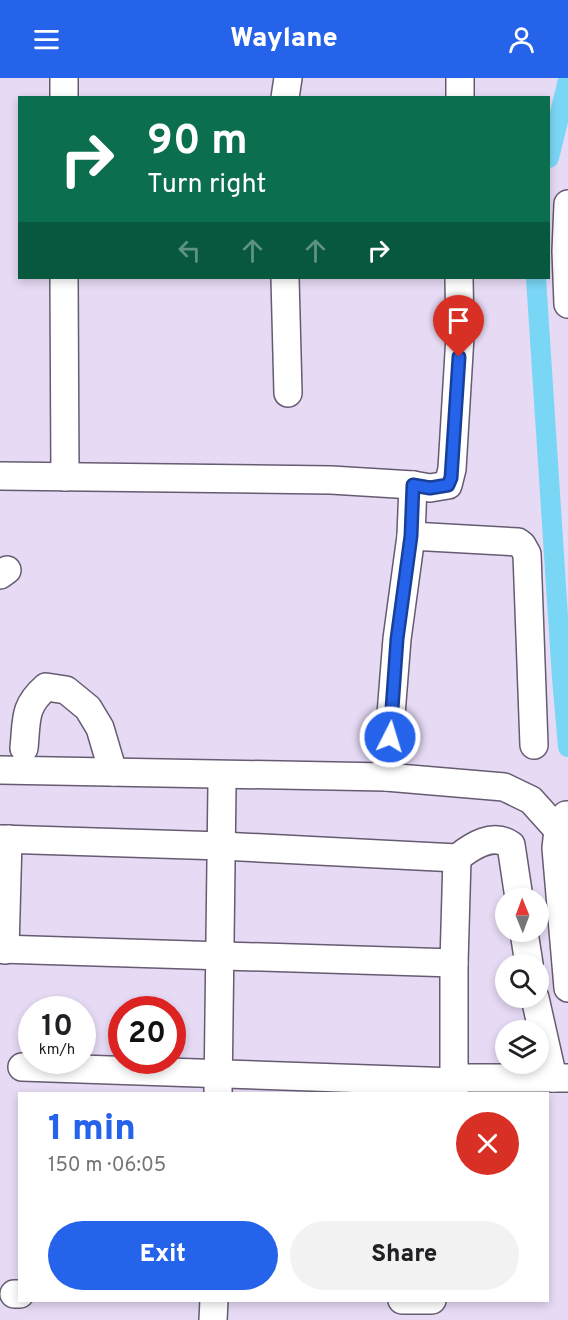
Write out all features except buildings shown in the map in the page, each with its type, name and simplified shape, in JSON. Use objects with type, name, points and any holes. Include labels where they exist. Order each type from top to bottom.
[{"type":"street","points":[[64,78],[64,96]]},
{"type":"street","points":[[285,96],[288,78]]},
{"type":"street","points":[[460,78],[460,96]]},
{"type":"street","points":[[568,204],[566,251],[568,304]]},
{"type":"street","points":[[64,279],[64,477]]},
{"type":"street","points":[[285,279],[288,393]]},
{"type":"street","points":[[0,476],[331,480],[439,487],[448,485],[451,478],[460,336],[459,279]]},
{"type":"street","points":[[386,777],[397,639],[411,536],[413,485]]},
{"type":"street","points":[[411,536],[522,544],[526,554],[534,744]]},
{"type":"street","points":[[24,748],[27,713],[33,699],[46,687],[66,690],[88,708],[100,728],[113,772]]},
{"type":"street","points":[[0,770],[386,777],[504,787],[531,800],[563,821],[556,848],[556,874],[568,988]]},
{"type":"street","points":[[218,1084],[222,785]]},
{"type":"street","points":[[454,963],[2,950],[4,839],[222,846],[457,858],[470,848],[487,840],[504,840],[511,845],[517,888]]},
{"type":"street","points":[[454,1084],[457,858]]},
{"type":"street","points":[[96,1073],[218,1084],[454,1084],[561,1078],[538,1008]]},
{"type":"street","points":[[213,1320],[214,1302]]},
{"type":"waterway","points":[[550,154],[568,80]]},
{"type":"waterway","points":[[536,279],[568,747]]},
{"type":"route","points":[[390,737],[397,639],[411,536],[413,485],[439,487],[448,485],[451,478],[459,357]]}]
